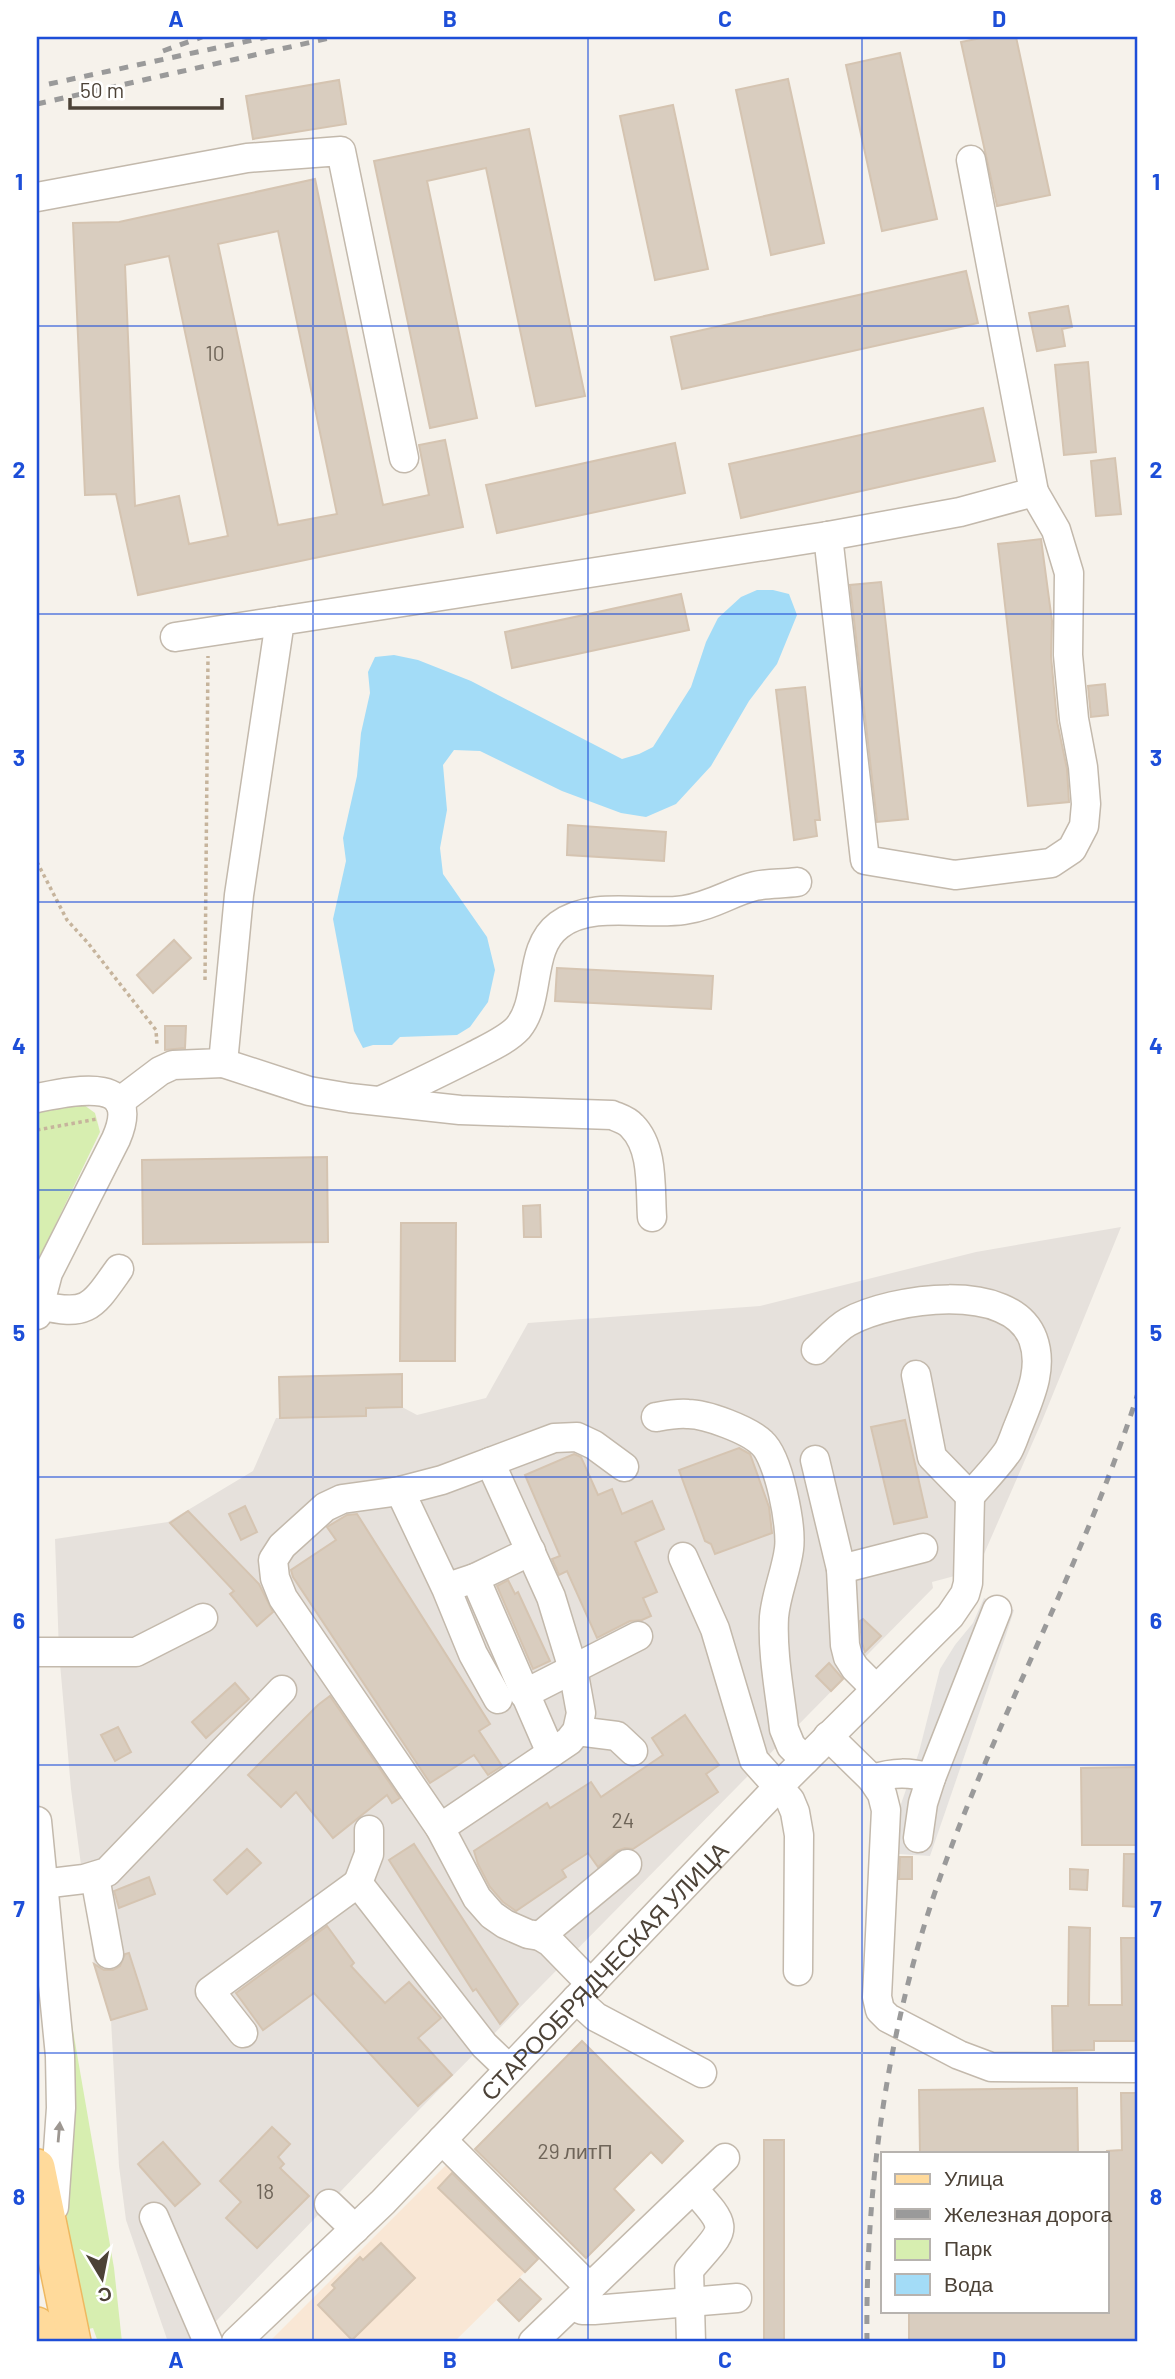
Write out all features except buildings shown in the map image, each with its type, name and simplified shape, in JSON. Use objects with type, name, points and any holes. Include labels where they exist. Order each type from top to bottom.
[{"type":"main road","points":[[37,2167],[73,2342]]},
{"type":"main road","points":[[37,2326],[40,2342]]},
{"type":"street","points":[[37,197],[247,158],[341,151],[404,457]]},
{"type":"street","points":[[828,536],[865,860],[955,874],[1051,863],[1072,849],[1084,826],[1086,804],[1068,655],[1069,573],[1056,530],[1034,492],[971,160]]},
{"type":"street","points":[[175,637],[828,536],[960,512],[1034,492]]},
{"type":"street","points":[[223,1063],[239,895],[280,621]]},
{"type":"street","points":[[382,1100],[496,1044],[518,1028],[528,1008],[538,961],[547,941],[558,926],[579,916],[603,911],[683,910],[713,904],[754,886],[797,882]]},
{"type":"street","points":[[111,1110],[160,1070],[173,1065],[223,1063],[309,1091],[350,1098],[460,1110],[612,1115],[630,1123],[642,1138],[648,1161],[652,1217]]},
{"type":"street","points":[[37,1098],[94,1089],[107,1093],[111,1110]]},
{"type":"street","points":[[111,1110],[123,1114],[122,1127],[48,1273],[38,1310],[72,1310],[90,1306],[100,1297],[119,1269]]},
{"type":"street","points":[[816,1350],[847,1322],[883,1308],[931,1300],[961,1299],[986,1303],[1008,1310],[1024,1322],[1034,1340],[1037,1364],[1034,1385],[1009,1450],[970,1496],[932,1457],[916,1375]]},
{"type":"street","points":[[656,1417],[687,1413],[701,1415],[747,1434],[762,1443],[772,1456],[788,1515],[789,1534],[789,1550],[774,1616],[784,1729],[790,1746],[804,1760]]},
{"type":"street","points":[[624,1467],[594,1445],[576,1437],[554,1438],[442,1480],[400,1491],[342,1499],[326,1507],[282,1546],[274,1560],[275,1578],[283,1598],[440,1828],[472,1889],[492,1915],[505,1924],[550,1942],[584,1991],[596,2017],[702,2073]]},
{"type":"street","points":[[816,1460],[841,1569],[848,1657],[876,1689]]},
{"type":"street","points":[[440,1828],[569,1741],[578,1731],[581,1713],[573,1669],[551,1597],[490,1462]]},
{"type":"street","points":[[400,1491],[446,1588],[473,1654],[511,1696],[551,1754]]},
{"type":"street","name":"СТАРООБРЯДЧЕСКАЯ УЛИЦА","points":[[236,2342],[355,2229],[804,1760],[950,1616],[965,1594],[969,1572],[970,1496]]},
{"type":"street","points":[[841,1569],[923,1548]]},
{"type":"street","points":[[446,1588],[475,1578],[531,1550]]},
{"type":"street","points":[[683,1557],[715,1629],[754,1760],[790,1800],[798,1823],[798,1971]]},
{"type":"street","points":[[475,1578],[511,1696]]},
{"type":"street","points":[[918,1838],[923,1803],[931,1778],[997,1610]]},
{"type":"street","points":[[37,1652],[136,1652],[203,1618]]},
{"type":"street","points":[[511,1696],[638,1636]]},
{"type":"street","points":[[42,1884],[95,1877],[107,1872],[282,1690]]},
{"type":"street","points":[[578,1731],[617,1736],[633,1751]]},
{"type":"street","points":[[828,1736],[872,1779],[882,1794],[886,1810],[877,1997],[880,2010],[888,2018],[991,2067],[1138,2068]]},
{"type":"street","points":[[872,1779],[892,1773],[912,1773],[931,1778]]},
{"type":"street","points":[[37,1821],[60,2056],[61,2108],[55,2170],[53,2249]]},
{"type":"street","points":[[243,2033],[211,1991],[358,1883],[369,1854],[369,1830]]},
{"type":"street","points":[[540,1936],[627,1864]]},
{"type":"street","points":[[95,1877],[109,1954]]},
{"type":"street","points":[[358,1883],[484,2045],[509,2069]]},
{"type":"street","points":[[442,2140],[581,2296],[582,2310],[737,2298]]},
{"type":"street","points":[[533,2342],[725,2158]]},
{"type":"street","points":[[691,2342],[689,2270],[719,2234],[721,2223],[716,2213],[693,2189]]},
{"type":"street","points":[[329,2204],[355,2229]]},
{"type":"street","points":[[154,2217],[208,2342]]},
{"type":"path","points":[[205,981],[208,632]]},
{"type":"path","points":[[37,862],[67,920],[156,1030],[160,1070]]},
{"type":"path","points":[[37,1130],[111,1110]]},
{"type":"shaded area","points":[[1121,1227],[1042,1421],[977,1570],[932,1582],[933,1588],[415,2114],[196,2342],[168,2342],[126,2220],[119,2166],[111,2020],[94,1964],[71,1789],[59,1652],[55,1539],[168,1522],[253,1471],[276,1418],[366,1416],[366,1408],[402,1407],[417,1415],[486,1398],[528,1323],[760,1306],[976,1252]]},
{"type":"shaded area","points":[[984,1598],[1014,1610],[1006,1635],[930,1856],[899,1854],[901,1804],[919,1752],[940,1669],[973,1623]]},
{"type":"shaded area","points":[[446,2165],[453,2172],[438,2188],[525,2272],[455,2341],[269,2342]]},
{"type":"green space","points":[[84,1105],[95,1113],[100,1132],[37,1263],[37,1108]]},
{"type":"green space","points":[[71,2019],[114,2268],[122,2342],[98,2342],[93,2328],[84,2330],[66,2223]]},
{"type":"water","points":[[757,590],[789,594],[797,615],[777,664],[749,701],[711,766],[676,804],[646,817],[621,813],[562,791],[480,751],[454,750],[443,765],[447,810],[440,848],[443,874],[487,937],[495,970],[488,1002],[470,1027],[457,1035],[400,1037],[392,1045],[363,1048],[354,1031],[333,919],[346,861],[343,838],[357,776],[361,733],[370,693],[368,672],[375,657],[394,655],[418,660],[471,681],[622,759],[653,747],[691,687],[706,642],[718,618],[741,597]]},
{"type":"railway","points":[[163,51],[202,37]]},
{"type":"railway","points":[[49,84],[267,37]]},
{"type":"railway","points":[[37,104],[334,37]]},
{"type":"railway","points":[[867,2342],[871,2218],[885,2094],[911,1972],[928,1912],[972,1795],[1096,1510],[1138,1393]]}]
